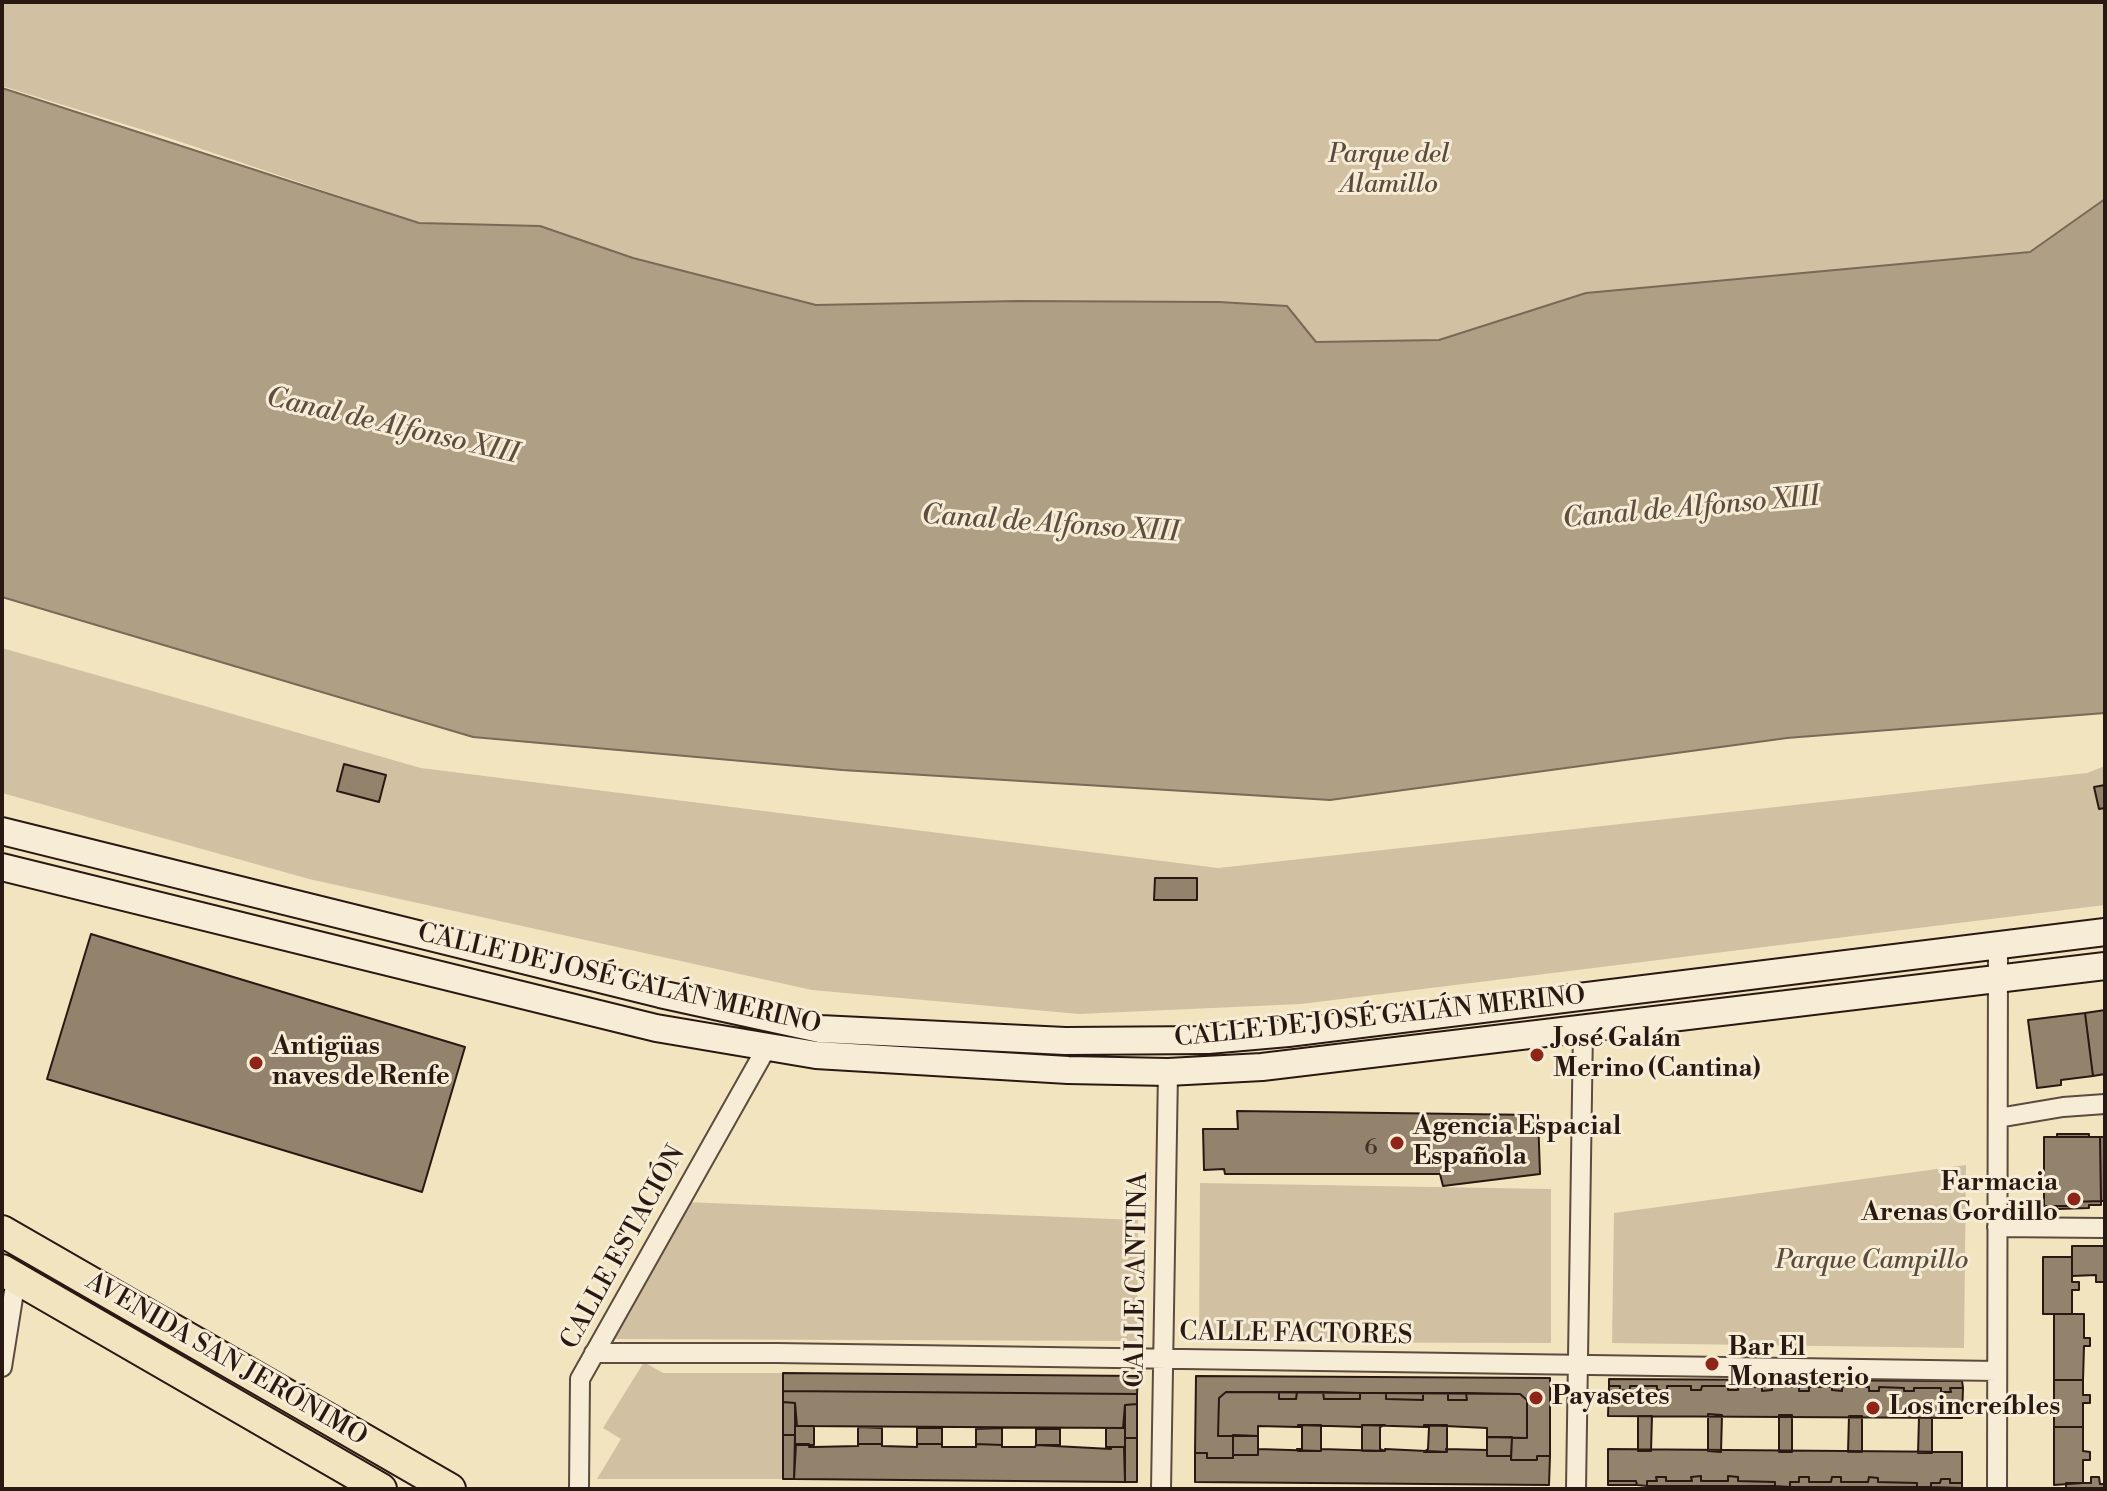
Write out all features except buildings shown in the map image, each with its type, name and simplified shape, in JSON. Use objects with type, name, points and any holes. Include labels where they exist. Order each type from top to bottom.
[{"type":"main road","name":"CALLE DE JOSÉ GALÁN MERINO","points":[[2,831],[660,994],[820,1029],[1065,1041],[1208,1040],[1425,1017],[2105,932]]},
{"type":"main road","name":"CALLE DE JOSÉ GALÁN MERINO","points":[[2,867],[656,1028],[832,1056],[1068,1070],[1168,1072],[1262,1067],[2105,966]]},
{"type":"main road","name":"AVENIDA SAN JERÓNIMO","points":[[2,1231],[450,1489]]},
{"type":"main road","name":"AVENIDA SAN JERÓNIMO","points":[[9,1275],[381,1489]]},
{"type":"street","points":[[1997,1489],[1998,946]]},
{"type":"street","points":[[1576,1489],[1583,1029]]},
{"type":"street","name":"CALLE ESTACIÓN","points":[[579,1489],[580,1379],[767,1047]]},
{"type":"street","name":"CALLE CANTINA","points":[[1161,1489],[1168,1072]]},
{"type":"street","points":[[1998,1118],[2063,1107],[2105,1104]]},
{"type":"street","points":[[1997,1227],[2105,1228]]},
{"type":"street","points":[[2,1367],[9,1275]]},
{"type":"street","name":"CALLE FACTORES","points":[[594,1353],[1997,1371]]},
{"type":"green space","name":"Parque del Alamillo","points":[[2,2],[2105,2],[2105,199],[2031,252],[1586,293],[1439,340],[1316,342],[1286,306],[1219,302],[1017,301],[816,305],[633,258],[541,226],[419,223],[175,140],[2,86]]},
{"type":"green space","points":[[2,648],[421,768],[1218,868],[2087,773],[2105,766],[2105,905],[1301,1004],[1079,1014],[812,990],[309,879],[2,793]]},
{"type":"green space","name":"Parque Campillo","points":[[1966,1165],[1964,1348],[1612,1343],[1614,1213]]},
{"type":"green space","points":[[1200,1183],[1551,1189],[1551,1343],[1199,1342]]},
{"type":"green space","points":[[685,1202],[1138,1220],[1137,1341],[605,1339]]},
{"type":"green space","points":[[644,1362],[663,1373],[783,1373],[783,1479],[597,1479],[621,1439],[603,1428]]},
{"type":"water","name":"Canal de Alfonso XIII","points":[[2,88],[419,223],[540,226],[633,258],[816,305],[1017,301],[1219,302],[1287,306],[1316,342],[1439,340],[1586,293],[2030,252],[2105,199],[2105,713],[1787,738],[1330,800],[842,770],[473,737],[2,597]]},
{"type":"place","name":"José Galán Merino (Cantina)","points":[[1537,1055]]},
{"type":"place","name":"Antigüas naves de Renfe","points":[[256,1063]]},
{"type":"place","name":"Agencia Espacial Española","points":[[1397,1143]]},
{"type":"place","name":"Farmacia Arenas Gordillo","points":[[2074,1199]]},
{"type":"place","name":"Bar El Monasterio","points":[[1712,1364]]},
{"type":"place","name":"Payasetes","points":[[1536,1398]]},
{"type":"place","name":"Los increíbles","points":[[1873,1408]]}]
